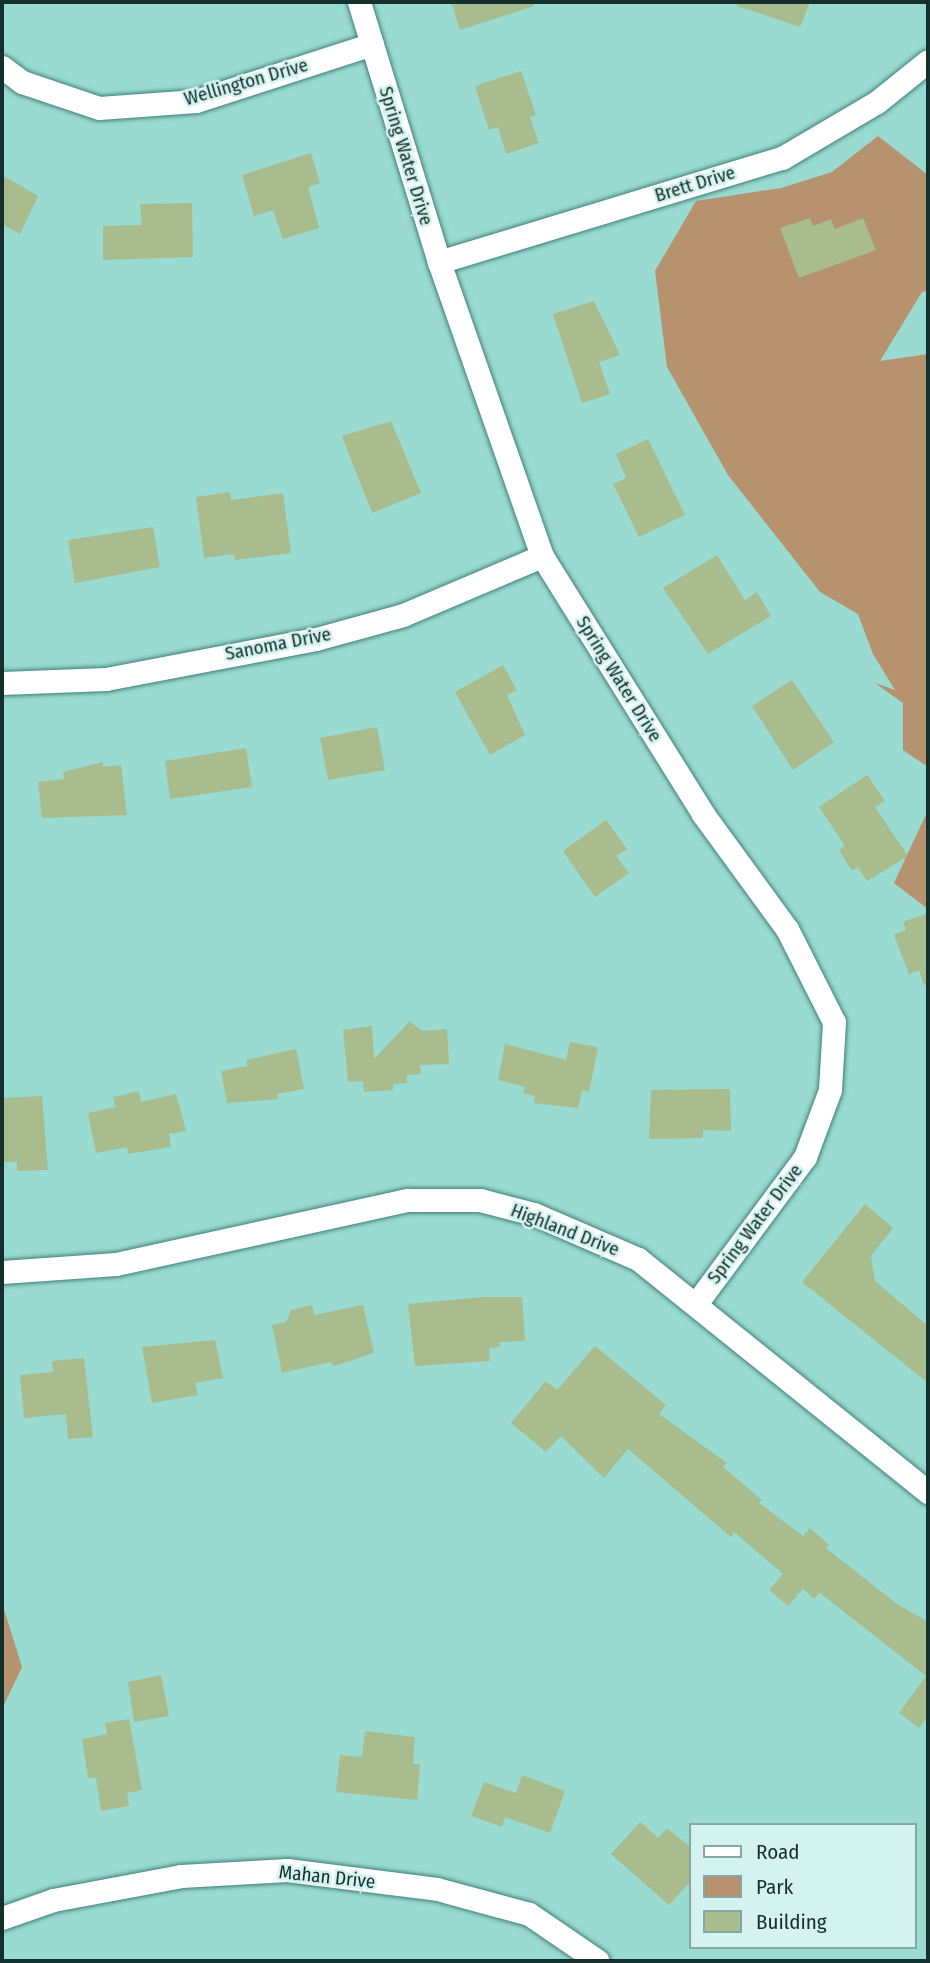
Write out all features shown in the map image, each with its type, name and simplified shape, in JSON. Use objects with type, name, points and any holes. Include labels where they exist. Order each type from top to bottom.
[{"type":"street","name":"Spring Water Drive","points":[[359,2],[439,262],[542,556],[703,814],[787,929],[834,1022],[830,1090],[805,1157],[696,1304]]},
{"type":"street","name":"Wellington Drive","points":[[2,67],[22,82],[99,108],[196,101],[372,44]]},
{"type":"street","name":"Brett Drive","points":[[439,262],[782,158],[877,102],[928,61]]},
{"type":"street","name":"Sanoma Drive","points":[[2,683],[106,679],[316,639],[404,615],[542,556]]},
{"type":"street","name":"Highland Drive","points":[[2,1272],[116,1264],[408,1200],[480,1200],[534,1214],[638,1259],[928,1492]]},
{"type":"street","name":"Mahan Drive","points":[[2,1918],[53,1900],[181,1876],[287,1870],[437,1889],[529,1914],[598,1961]]},
{"type":"green space","points":[[878,136],[928,175],[928,291],[922,292],[880,361],[928,354],[928,767],[903,750],[903,703],[875,683],[895,690],[873,654],[858,614],[820,592],[728,475],[667,367],[655,271],[696,201],[781,188],[832,172]]},
{"type":"green space","points":[[928,810],[928,909],[894,883]]},
{"type":"green space","points":[[2,1603],[22,1667],[2,1709]]},
{"type":"building","points":[[451,2],[533,2],[534,6],[460,30]]},
{"type":"building","points":[[738,2],[810,2],[800,27],[737,6]]},
{"type":"building","points":[[521,71],[536,115],[530,117],[539,143],[506,154],[498,127],[489,130],[475,86]]},
{"type":"building","points":[[311,153],[320,183],[308,187],[319,228],[283,239],[273,210],[254,216],[242,175]]},
{"type":"building","points":[[2,175],[38,196],[20,234],[2,224]]},
{"type":"building","points":[[192,203],[193,257],[103,260],[103,226],[142,225],[140,204]]},
{"type":"building","points":[[810,218],[813,226],[831,219],[835,229],[863,218],[876,250],[799,278],[780,228]]},
{"type":"building","points":[[594,301],[620,355],[599,362],[610,394],[582,403],[553,314]]},
{"type":"building","points":[[391,421],[421,493],[372,513],[342,436]]},
{"type":"building","points":[[648,439],[685,515],[639,537],[613,484],[626,478],[616,454]]},
{"type":"building","points":[[230,492],[231,500],[283,493],[291,553],[235,560],[234,554],[204,558],[196,497]]},
{"type":"building","points":[[153,527],[160,567],[75,583],[68,540]]},
{"type":"building","points":[[717,555],[745,600],[757,592],[771,616],[708,654],[663,588]]},
{"type":"building","points":[[503,665],[517,690],[507,695],[525,735],[490,755],[455,692]]},
{"type":"building","points":[[792,680],[834,742],[793,770],[752,706]]},
{"type":"building","points":[[377,727],[385,770],[328,780],[320,738]]},
{"type":"building","points":[[246,748],[252,787],[170,799],[165,761]]},
{"type":"building","points":[[103,762],[103,767],[121,765],[127,815],[42,818],[38,782],[64,779],[63,772]]},
{"type":"building","points":[[867,775],[885,801],[875,807],[908,856],[867,881],[858,867],[852,871],[839,850],[845,846],[819,807]]},
{"type":"building","points":[[606,820],[627,849],[616,856],[629,873],[595,897],[563,851]]},
{"type":"building","points":[[928,913],[928,985],[924,985],[919,970],[909,974],[894,935],[906,930],[903,922]]},
{"type":"building","points":[[410,1021],[422,1031],[447,1029],[449,1064],[420,1065],[421,1074],[407,1075],[407,1083],[393,1084],[393,1090],[364,1092],[363,1081],[348,1082],[343,1030],[372,1026],[374,1059]]},
{"type":"building","points":[[570,1042],[598,1047],[589,1092],[582,1090],[578,1108],[534,1103],[535,1096],[523,1093],[525,1087],[498,1080],[505,1044],[566,1060]]},
{"type":"building","points":[[296,1049],[304,1089],[277,1094],[278,1099],[227,1103],[221,1071],[248,1066],[246,1060]]},
{"type":"building","points":[[730,1089],[731,1131],[703,1130],[703,1138],[649,1139],[651,1090]]},
{"type":"building","points":[[139,1091],[141,1102],[176,1094],[186,1131],[169,1134],[171,1147],[128,1154],[127,1147],[96,1153],[88,1113],[116,1107],[113,1097]]},
{"type":"building","points":[[42,1096],[48,1170],[17,1171],[17,1162],[2,1162],[2,1098]]},
{"type":"building","points":[[865,1204],[893,1228],[871,1256],[875,1281],[928,1326],[928,1383],[802,1282]]},
{"type":"building","points":[[483,1297],[522,1297],[525,1341],[499,1342],[500,1347],[489,1348],[490,1361],[415,1366],[408,1304]]},
{"type":"building","points":[[312,1305],[314,1315],[363,1305],[374,1353],[335,1366],[330,1362],[282,1373],[272,1325],[286,1322],[291,1310]]},
{"type":"building","points":[[215,1340],[223,1378],[195,1383],[198,1395],[152,1403],[142,1347]]},
{"type":"building","points":[[595,1346],[666,1405],[659,1414],[727,1463],[723,1467],[762,1500],[759,1503],[803,1536],[810,1528],[829,1545],[826,1548],[897,1604],[928,1622],[928,1716],[919,1728],[899,1713],[926,1676],[820,1593],[814,1599],[803,1589],[788,1606],[769,1590],[783,1574],[734,1532],[731,1537],[628,1449],[604,1478],[561,1436],[546,1452],[511,1423],[546,1381],[557,1390]]},
{"type":"building","points":[[84,1358],[93,1437],[68,1439],[66,1414],[24,1418],[20,1375],[53,1372],[52,1361]]},
{"type":"building","points":[[161,1675],[169,1716],[134,1722],[128,1682]]},
{"type":"building","points":[[129,1719],[142,1790],[127,1793],[129,1806],[101,1811],[96,1778],[88,1778],[82,1739],[107,1734],[105,1723]]},
{"type":"building","points":[[365,1731],[415,1737],[413,1764],[420,1764],[417,1800],[336,1792],[340,1755],[362,1757]]},
{"type":"building","points":[[522,1775],[565,1791],[550,1833],[505,1817],[502,1827],[471,1816],[484,1782],[516,1793]]},
{"type":"building","points":[[640,1822],[658,1838],[667,1828],[688,1845],[688,1884],[669,1905],[611,1854]]}]
